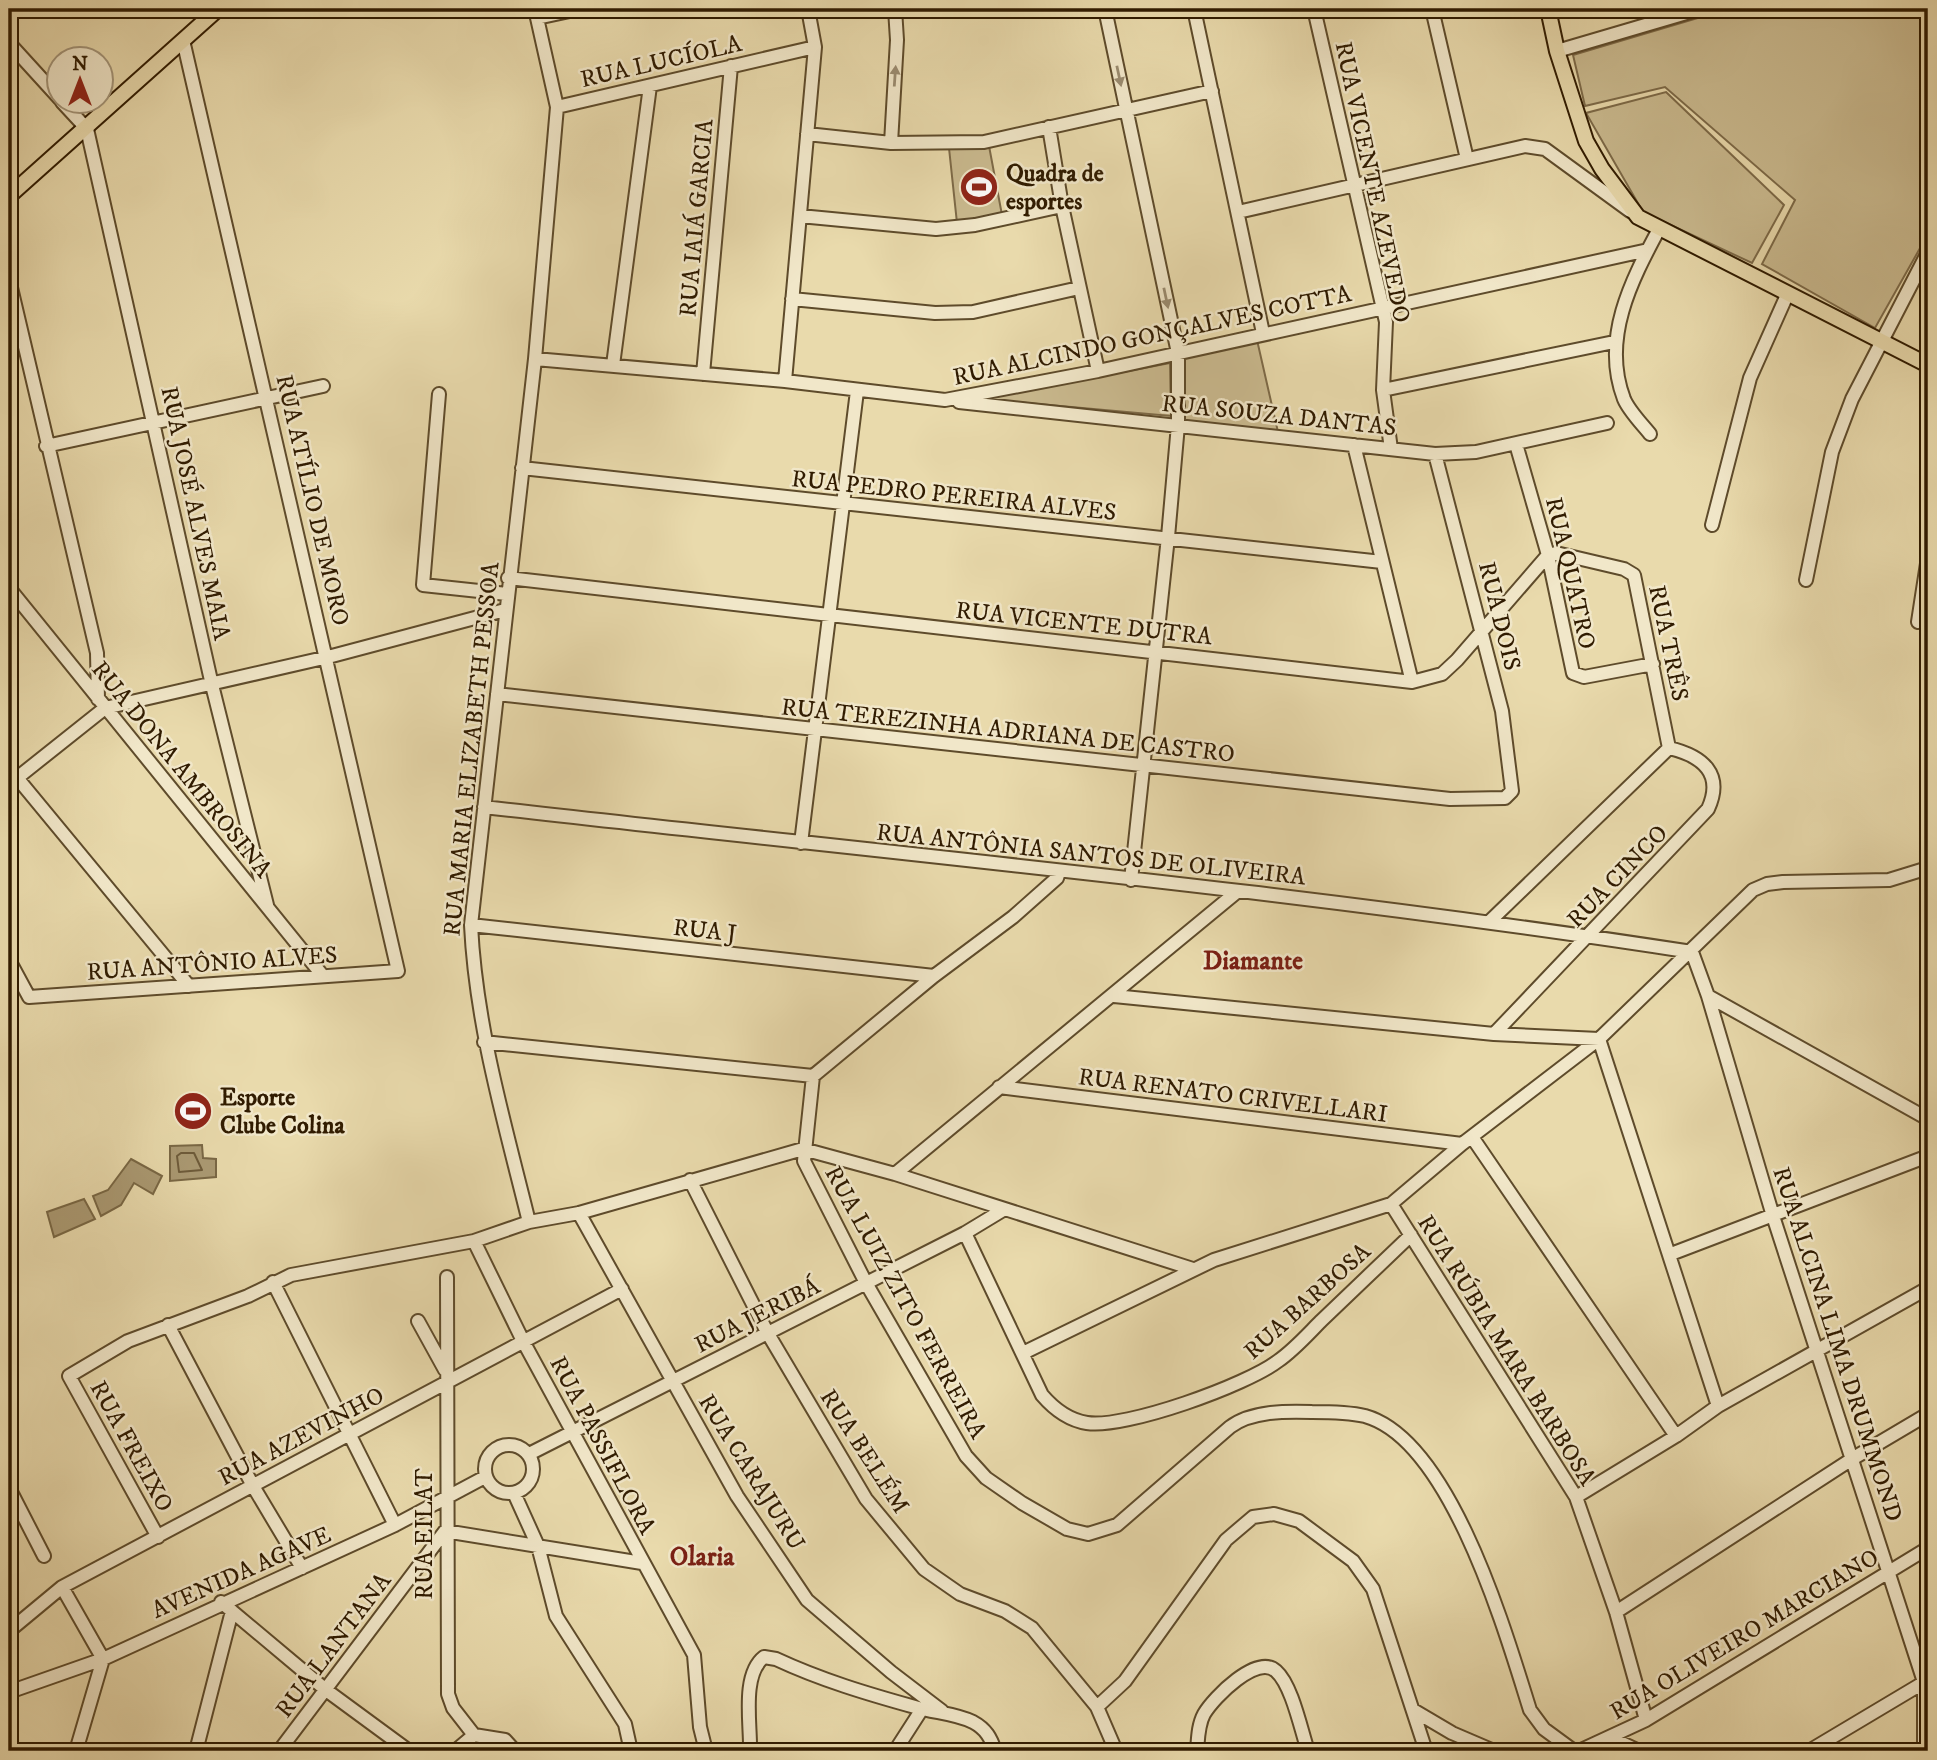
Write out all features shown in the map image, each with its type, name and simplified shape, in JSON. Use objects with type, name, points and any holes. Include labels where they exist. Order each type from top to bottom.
[{"type":"main road","points":[[9,197],[218,9]]},
{"type":"main road","points":[[1548,9],[1557,51],[1586,141],[1602,169],[1639,216],[1787,295],[1928,365]]},
{"type":"street","points":[[536,13],[579,9]]},
{"type":"street","points":[[785,381],[815,47],[808,9]]},
{"type":"street","points":[[891,143],[897,40],[895,9]]},
{"type":"street","points":[[1105,9],[1178,353],[1178,425],[1131,880]]},
{"type":"street","points":[[1194,9],[1263,334]]},
{"type":"street","name":"RUA VICENTE AZEVEDO","points":[[1314,9],[1352,185],[1386,322],[1383,390],[1391,449]]},
{"type":"street","points":[[1432,9],[1467,159]]},
{"type":"street","points":[[1557,51],[1700,9]]},
{"type":"street","name":"RUA MARIA ELIZABETH PESSOA","points":[[529,1222],[485,1042],[473,972],[471,925],[508,579],[535,359],[556,107],[536,13]]},
{"type":"street","name":"RUA ATÍLIO DE MORO","points":[[183,40],[328,657],[398,971]]},
{"type":"street","points":[[9,43],[46,84]]},
{"type":"street","name":"RUA LUCÍOLA","points":[[556,107],[815,47]]},
{"type":"street","name":"RUA IAIÁ GARCIA","points":[[703,374],[731,66]]},
{"type":"street","points":[[613,365],[650,86]]},
{"type":"street","points":[[807,134],[891,143],[984,142],[1212,91]]},
{"type":"street","points":[[75,116],[87,129]]},
{"type":"street","points":[[1049,127],[1062,206],[1098,371]]},
{"type":"street","name":"RUA JOSÉ ALVES MAIA","points":[[87,129],[212,685],[267,905]]},
{"type":"street","points":[[1238,212],[1525,146],[1545,149],[1639,216]]},
{"type":"street","points":[[800,216],[936,229],[975,225],[1062,206]]},
{"type":"street","points":[[1650,434],[1624,400],[1614,342],[1626,297],[1659,229]]},
{"type":"street","name":"RUA ALCINDO GONÇALVES COTTA","points":[[535,359],[785,381],[945,400],[1098,371],[1648,250]]},
{"type":"street","points":[[1806,580],[1832,452],[1852,399],[1928,252]]},
{"type":"street","points":[[9,279],[46,446],[97,653],[101,704]]},
{"type":"street","points":[[792,299],[960,313],[1080,288]]},
{"type":"street","points":[[1713,525],[1750,377],[1787,295]]},
{"type":"street","points":[[1383,390],[1614,342]]},
{"type":"street","points":[[46,446],[323,386]]},
{"type":"street","points":[[800,843],[840,505],[857,391]]},
{"type":"street","points":[[439,394],[423,585],[507,594]]},
{"type":"street","name":"RUA SOUZA DANTAS","points":[[945,400],[1436,454],[1476,452],[1607,423]]},
{"type":"street","name":"RUA QUATRO","points":[[1516,444],[1548,555],[1573,673],[1584,677],[1653,664]]},
{"type":"street","points":[[1354,445],[1412,682],[1442,674],[1548,555]]},
{"type":"street","name":"RUA DOIS","points":[[1436,454],[1502,711],[1512,791]]},
{"type":"street","name":"RUA PEDRO PEREIRA ALVES","points":[[522,468],[840,505],[1168,537],[1382,562]]},
{"type":"street","name":"RUA TRÊS","points":[[1548,555],[1556,553],[1624,569],[1634,575],[1669,748]]},
{"type":"street","points":[[1918,622],[1928,557]]},
{"type":"street","name":"RUA VICENTE DUTRA","points":[[508,579],[1412,682]]},
{"type":"street","name":"RUA DONA AMBROSINA","points":[[9,588],[323,976]]},
{"type":"street","points":[[189,986],[13,773],[101,704],[212,685],[505,611]]},
{"type":"street","name":"RUA TEREZINHA ADRIANA DE CASTRO","points":[[497,694],[1450,799],[1505,798],[1512,791]]},
{"type":"street","points":[[1489,922],[1669,748]]},
{"type":"street","name":"RUA CINCO","points":[[1494,1034],[1708,809],[1716,793],[1712,775],[1696,758],[1669,748]]},
{"type":"street","name":"RUA ANTÔNIA SANTOS DE OLIVEIRA","points":[[485,807],[1238,891],[1489,922],[1692,952]]},
{"type":"street","points":[[1023,1353],[1193,1269],[1391,1204],[1467,1140],[1600,1039],[1753,890],[1767,884],[1889,880],[1928,868]]},
{"type":"street","points":[[803,1149],[814,1076],[934,976],[1013,917],[1057,878],[1059,872]]},
{"type":"street","points":[[895,1174],[1238,891]]},
{"type":"street","name":"RUA J","points":[[471,925],[934,976]]},
{"type":"street","name":"RUA ALCINA LIMA DRUMMOND","points":[[1692,952],[1708,996],[1773,1216],[1926,1681],[1924,1751]]},
{"type":"street","name":"RUA ANTÔNIO ALVES","points":[[9,960],[29,997],[398,971]]},
{"type":"street","points":[[1114,996],[1494,1034],[1600,1039]]},
{"type":"street","points":[[1708,996],[1928,1119]]},
{"type":"street","points":[[1600,1039],[1718,1406]]},
{"type":"street","points":[[485,1042],[814,1076]]},
{"type":"street","name":"RUA RENATO CRIVELLARI","points":[[999,1087],[1467,1140]]},
{"type":"street","points":[[1467,1140],[1676,1436]]},
{"type":"street","points":[[302,1568],[253,1486],[168,1325],[228,1304],[273,1282],[313,1270],[474,1241],[529,1222],[579,1213],[803,1149],[895,1174],[1193,1269]]},
{"type":"street","name":"RUA LUIZ ZITO FERREIRA","points":[[803,1149],[804,1161],[866,1283],[975,1468],[1022,1503],[1078,1533],[1100,1532],[1117,1525],[1230,1427],[1255,1415],[1306,1412],[1367,1417],[1395,1433],[1424,1461],[1479,1558],[1530,1710],[1544,1729],[1574,1751]]},
{"type":"street","points":[[1671,1255],[1928,1156]]},
{"type":"street","name":"RUA BELÉM","points":[[690,1180],[767,1332],[866,1499],[924,1569],[960,1594],[1005,1611],[1032,1628],[1097,1707],[1116,1751]]},
{"type":"street","name":"RUA RÚBIA MARA BARBOSA","points":[[1391,1204],[1576,1497],[1616,1612],[1646,1720]]},
{"type":"street","name":"RUA JERIBÁ","points":[[528,1454],[574,1434],[767,1332],[965,1233],[1003,1210]]},
{"type":"street","name":"RUA CARAJURU","points":[[579,1213],[737,1496],[807,1600],[891,1672],[942,1711]]},
{"type":"street","name":"RUA BARBOSA","points":[[965,1233],[1023,1353],[1031,1376],[1054,1408],[1086,1423],[1110,1424],[1255,1377],[1281,1360],[1411,1235]]},
{"type":"street","name":"RUA PASSIFLORA","points":[[474,1241],[523,1341],[694,1655],[706,1751]]},
{"type":"street","name":"RUA EILAT","points":[[447,1278],[445,1531],[448,1693],[453,1708],[474,1735]]},
{"type":"street","points":[[273,1282],[395,1525]]},
{"type":"street","points":[[1576,1497],[1676,1436],[1718,1406],[1928,1288]]},
{"type":"street","name":"RUA AZEVINHO","points":[[9,1631],[62,1587],[350,1434],[445,1376],[523,1341],[622,1289]]},
{"type":"street","points":[[418,1321],[445,1376]]},
{"type":"street","name":"RUA FREIXO","points":[[158,1536],[69,1377],[128,1341],[168,1325]]},
{"type":"street","points":[[1616,1612],[1928,1414]]},
{"type":"street","points":[[500,1445],[516,1445],[528,1454],[532,1462],[532,1477],[522,1490],[514,1493],[500,1492],[485,1477],[488,1455],[500,1445]]},
{"type":"street","name":"AVENIDA AGAVE","points":[[9,1692],[103,1659],[221,1602],[395,1525],[485,1477]]},
{"type":"street","points":[[9,1488],[44,1556]]},
{"type":"street","points":[[514,1493],[538,1546],[556,1616],[625,1724],[631,1751]]},
{"type":"street","points":[[1097,1707],[1125,1681],[1226,1540],[1253,1517],[1274,1514],[1299,1521],[1353,1561],[1373,1590],[1426,1751]]},
{"type":"street","points":[[445,1531],[642,1563]]},
{"type":"street","name":"RUA LANTANA","points":[[279,1751],[445,1531]]},
{"type":"street","name":"RUA OLIVEIRO MARCIANO","points":[[1579,1751],[1646,1720],[1928,1548]]},
{"type":"street","points":[[62,1587],[103,1659],[76,1751]]},
{"type":"street","points":[[221,1602],[326,1690],[409,1751]]},
{"type":"street","points":[[196,1751],[232,1611]]},
{"type":"street","points":[[750,1751],[751,1678],[755,1664],[764,1657],[776,1659],[862,1692],[922,1709],[942,1711],[975,1723],[989,1734],[995,1751]]},
{"type":"street","points":[[1197,1751],[1204,1714],[1239,1679],[1262,1665],[1274,1668],[1284,1678],[1308,1751]]},
{"type":"street","points":[[1809,1751],[1926,1681]]},
{"type":"street","points":[[895,1751],[922,1709]]},
{"type":"street","points":[[1413,1710],[1452,1733],[1494,1751]]},
{"type":"street","points":[[455,1751],[474,1735],[505,1740],[515,1751]]},
{"type":"street","points":[[1611,1738],[1636,1751]]},
{"type":"shaded area","points":[[1728,9],[1928,9],[1928,234],[1875,328],[1762,264],[1795,200],[1665,87],[1585,106],[1573,55]]},
{"type":"shaded area","points":[[1666,92],[1784,205],[1752,263],[1643,212],[1586,113]]},
{"type":"shaded area","points":[[989,146],[1002,215],[957,223],[949,148]]},
{"type":"shaded area","points":[[1257,340],[1278,432],[1183,422],[1182,356]]},
{"type":"shaded area","points":[[1170,363],[1171,416],[982,399]]},
{"type":"water","points":[[202,1145],[203,1158],[216,1159],[216,1177],[170,1181],[170,1146]]},
{"type":"water","points":[[131,1159],[162,1176],[153,1194],[134,1183],[121,1205],[101,1216],[93,1196],[108,1190]]},
{"type":"water","points":[[84,1199],[95,1219],[54,1237],[47,1212]]},
{"type":"place","name":"Quadra de esportes","points":[[979,187]]},
{"type":"place","name":"Esporte Clube Colina","points":[[193,1111]]},
{"type":"district","name":"Diamante","points":[[1253,960]]},
{"type":"district","name":"Olaria","points":[[702,1556]]}]
